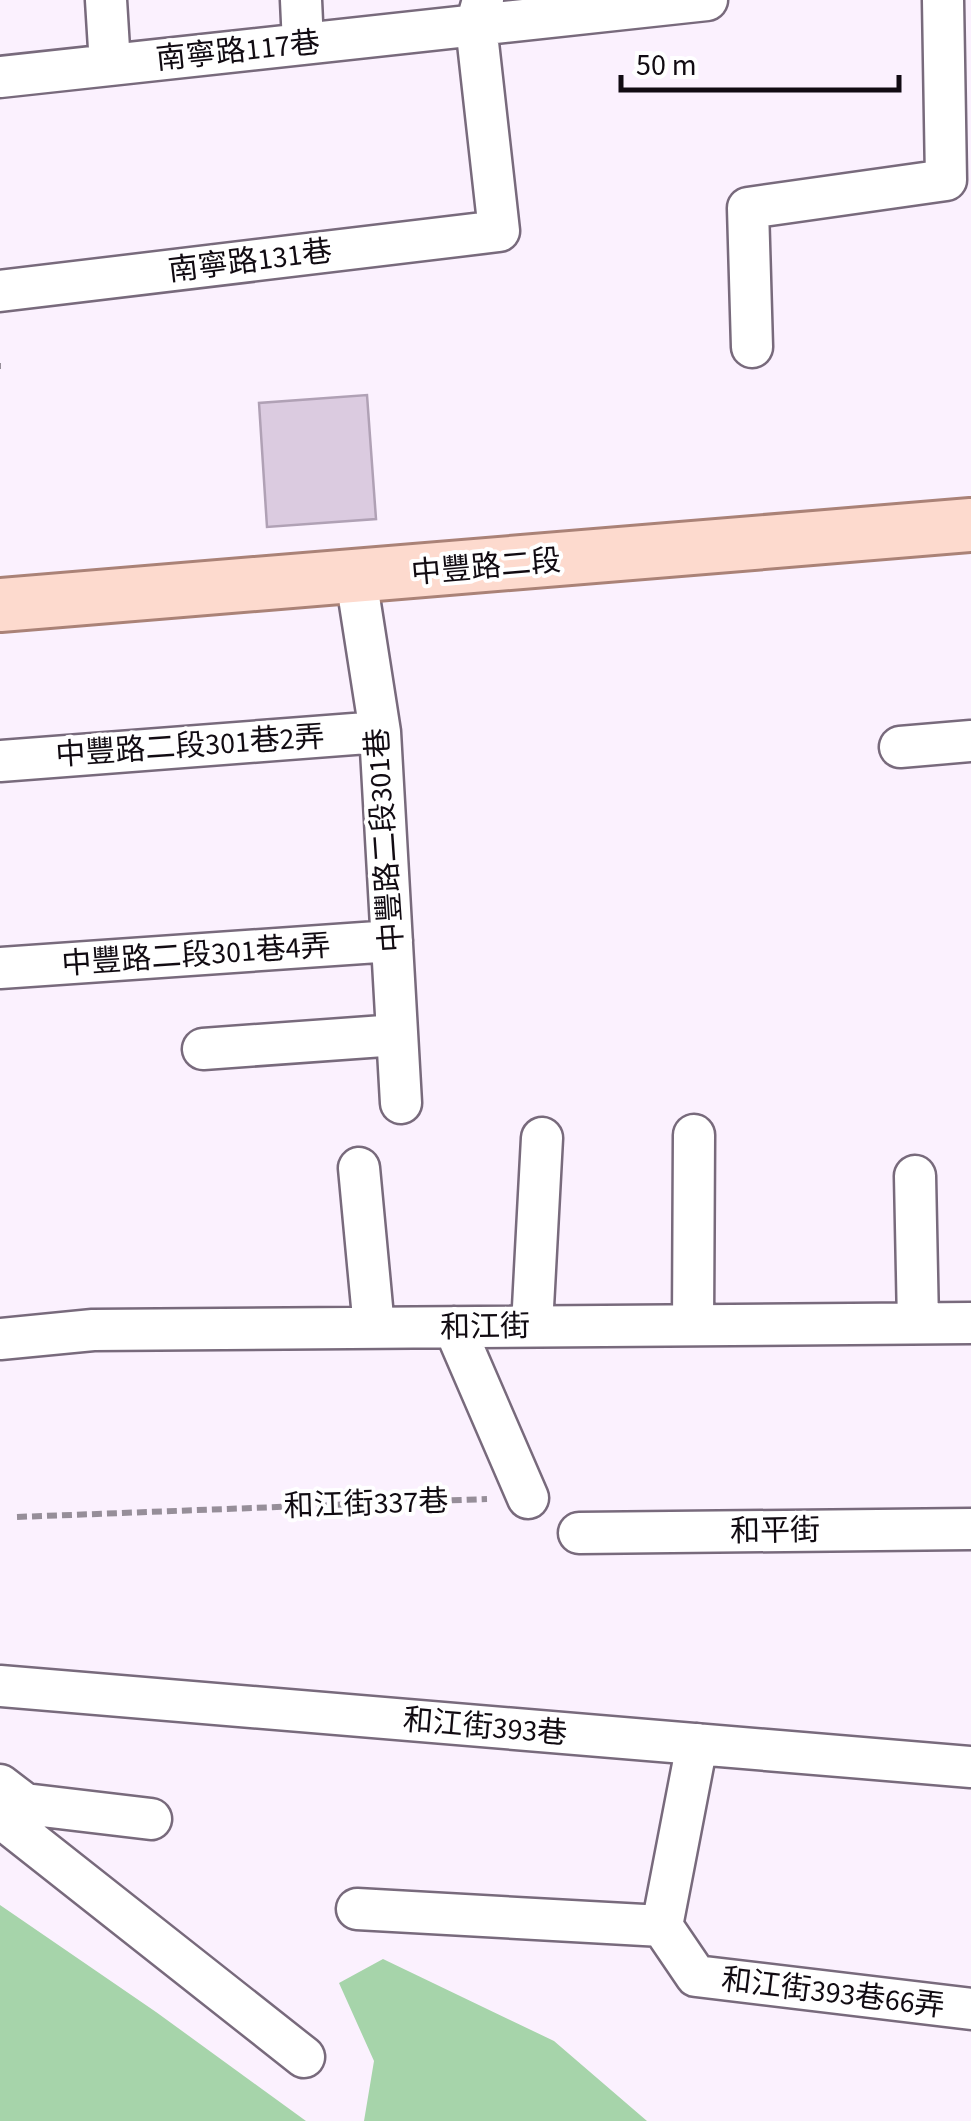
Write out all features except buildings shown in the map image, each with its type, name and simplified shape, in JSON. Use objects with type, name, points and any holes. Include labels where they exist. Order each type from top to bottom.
[{"type":"main road","name":"中豐路二段","points":[[0,605],[970,537]]},
{"type":"street","points":[[106,0],[110,65]]},
{"type":"street","points":[[301,0],[304,44]]},
{"type":"street","name":"南寧路117巷","points":[[0,77],[304,44],[479,13],[707,0]]},
{"type":"street","points":[[752,347],[748,208],[946,180],[944,0]]},
{"type":"street","name":"南寧路131巷","points":[[0,291],[499,231],[479,13]]},
{"type":"street","name":"中豐路二段301巷","points":[[356,578],[380,732],[401,1103]]},
{"type":"street","name":"中豐路二段301巷2弄","points":[[0,761],[380,732]]},
{"type":"street","points":[[900,747],[971,741]]},
{"type":"street","name":"中豐路二段301巷4弄","points":[[0,968],[392,941]]},
{"type":"street","points":[[204,1048],[397,1035]]},
{"type":"street","points":[[693,1325],[694,1135]]},
{"type":"street","points":[[532,1326],[542,1138]]},
{"type":"street","points":[[359,1168],[374,1328]]},
{"type":"street","points":[[915,1176],[918,1323]]},
{"type":"street","name":"和江街","points":[[0,1338],[93,1330],[971,1324]]},
{"type":"street","points":[[454,1327],[528,1498]]},
{"type":"street","name":"和平街","points":[[579,1532],[971,1529]]},
{"type":"street","name":"和江街393巷","points":[[0,1686],[971,1767]]},
{"type":"street","points":[[357,1909],[662,1926],[697,1744]]},
{"type":"street","points":[[0,1785],[24,1804],[151,1819]]},
{"type":"street","points":[[0,1817],[304,2056]]},
{"type":"street","name":"和江街393巷66弄","points":[[662,1926],[696,1976],[971,2009]]},
{"type":"path","name":"和江街337巷","points":[[17,1517],[528,1498]]},
{"type":"green space","points":[[0,1905],[156,2012],[306,2121],[0,2121]]},
{"type":"green space","points":[[383,1959],[554,2041],[647,2121],[364,2121],[374,2061],[339,1983]]}]
